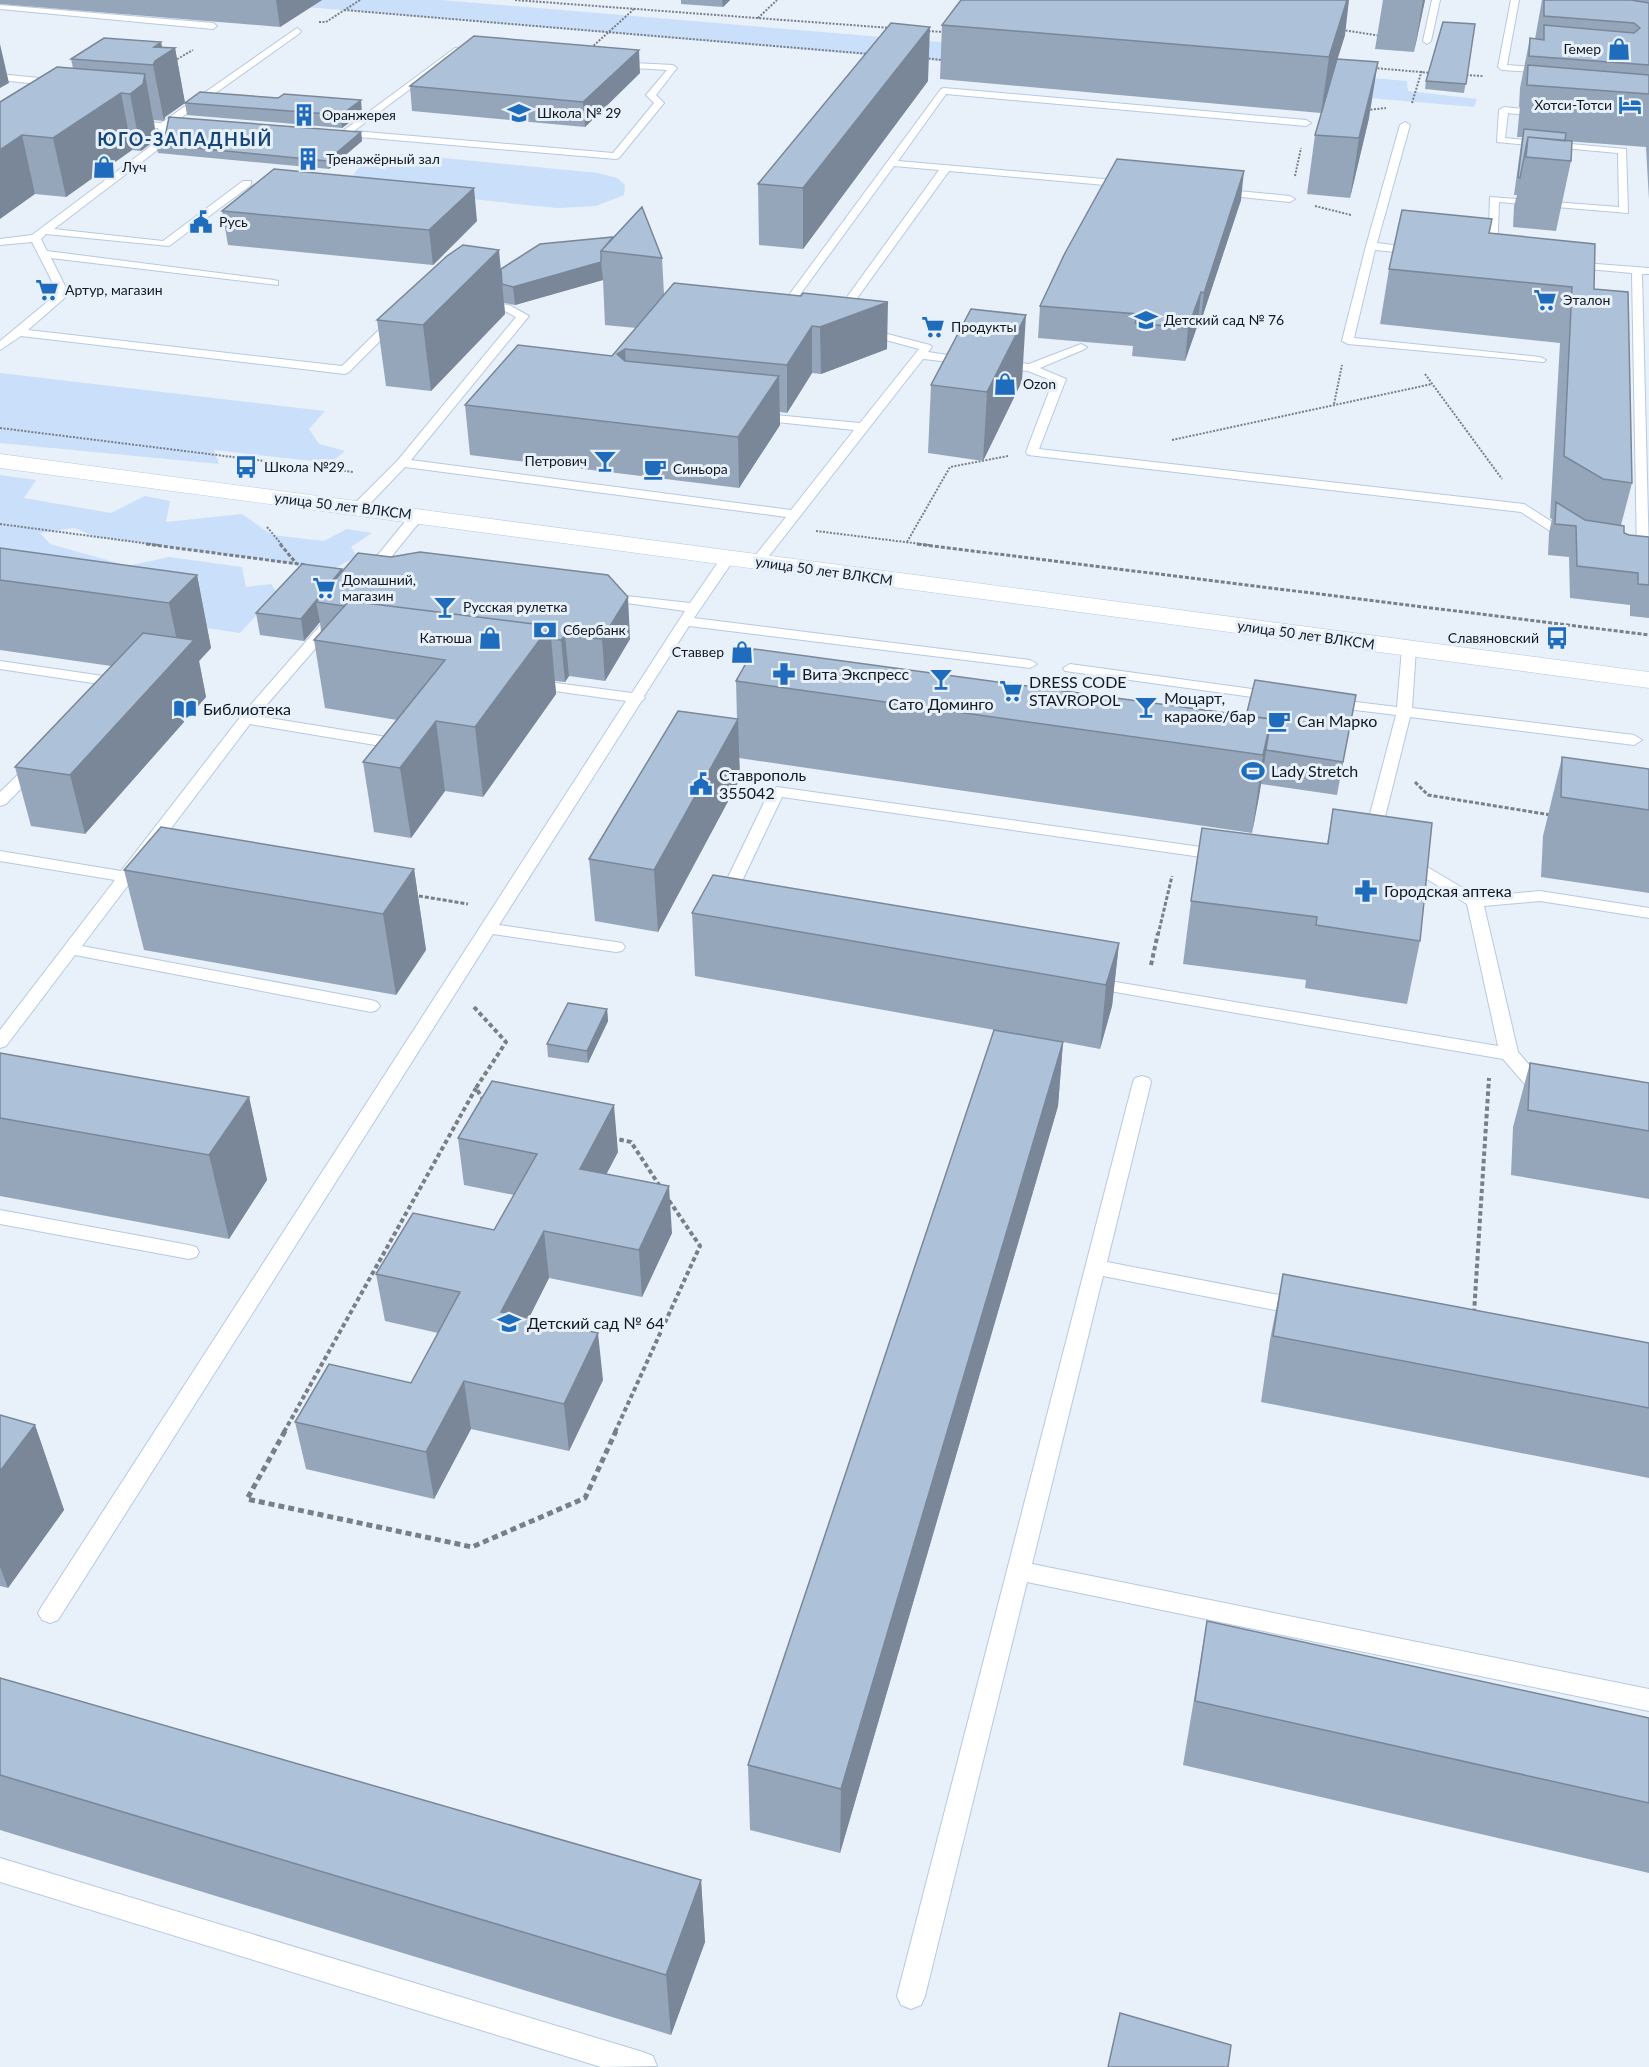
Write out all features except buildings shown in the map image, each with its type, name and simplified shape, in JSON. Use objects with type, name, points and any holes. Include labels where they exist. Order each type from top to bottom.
[{"type":"street","name":"улица 50 лет ВЛКСМ","points":[[0,461],[1649,680]]},
{"type":"lane","points":[[1427,40],[1436,0]]},
{"type":"lane","points":[[1515,0],[1502,67],[1557,72]]},
{"type":"lane","points":[[0,7],[213,26]]},
{"type":"lane","points":[[40,234],[161,143],[163,126],[172,118],[297,31]]},
{"type":"lane","points":[[346,133],[454,51],[490,54]]},
{"type":"lane","points":[[323,131],[616,156],[659,103],[651,95],[673,68],[606,63]]},
{"type":"lane","points":[[0,77],[70,84]]},
{"type":"lane","points":[[845,326],[834,323],[787,297],[892,163],[944,91],[1306,123]]},
{"type":"lane","points":[[1492,258],[1494,199],[1624,211],[1623,151],[1500,140],[1504,110],[1560,115]]},
{"type":"lane","points":[[172,118],[196,120]]},
{"type":"lane","points":[[119,122],[163,126]]},
{"type":"lane","points":[[1405,125],[1371,246],[1348,341],[1540,360]]},
{"type":"lane","points":[[892,163],[1136,185]]},
{"type":"lane","points":[[834,323],[946,168]]},
{"type":"lane","points":[[0,242],[40,234],[165,244],[247,183]]},
{"type":"lane","points":[[1207,192],[1290,199]]},
{"type":"lane","points":[[1,345],[64,294],[43,254],[40,234]]},
{"type":"lane","points":[[1371,246],[1426,251]]},
{"type":"lane","points":[[43,254],[274,283]]},
{"type":"lane","points":[[1559,264],[1643,271],[1642,555]]},
{"type":"lane","points":[[357,508],[402,463],[523,316],[505,307],[465,303]]},
{"type":"lane","points":[[19,332],[345,370],[402,313]]},
{"type":"lane","points":[[757,562],[926,347],[857,329]]},
{"type":"lane","points":[[1030,368],[1081,347]]},
{"type":"lane","points":[[920,355],[1030,368],[1060,379],[1032,452],[1524,508],[1583,546]]},
{"type":"lane","points":[[745,415],[862,427]]},
{"type":"lane","points":[[402,463],[795,514]]},
{"type":"lane","points":[[356,591],[383,566],[417,516]]},
{"type":"lane","points":[[50,1613],[488,928],[728,558]]},
{"type":"lane","points":[[588,594],[690,615],[1030,664]]},
{"type":"lane","points":[[0,1042],[246,718],[310,655],[341,609]]},
{"type":"lane","points":[[1381,844],[1392,758],[1404,713],[1409,649]]},
{"type":"lane","points":[[0,665],[117,682],[100,699]]},
{"type":"lane","points":[[1070,668],[1289,698]]},
{"type":"lane","points":[[523,683],[638,698]]},
{"type":"lane","points":[[1312,701],[1634,740]]},
{"type":"lane","points":[[246,718],[399,744]]},
{"type":"lane","points":[[0,801],[50,750]]},
{"type":"lane","points":[[716,918],[777,792],[1243,858]]},
{"type":"lane","points":[[1350,843],[1381,844],[1475,902],[1540,896],[1649,913]]},
{"type":"lane","points":[[0,856],[124,877]]},
{"type":"lane","points":[[1475,902],[1509,1054],[1556,1108]]},
{"type":"lane","points":[[488,928],[616,947]]},
{"type":"lane","points":[[71,949],[371,1006]]},
{"type":"lane","points":[[1075,980],[1509,1054]]},
{"type":"lane","points":[[911,1996],[1142,1082]]},
{"type":"lane","points":[[0,1217],[189,1252]]},
{"type":"lane","points":[[1095,1268],[1324,1312]]},
{"type":"lane","points":[[1018,1571],[1649,1700]]},
{"type":"lane","points":[[0,1870],[643,2066]]},
{"type":"path","points":[[515,0],[899,29]]},
{"type":"path","points":[[758,18],[777,0]]},
{"type":"path","points":[[591,48],[635,9]]},
{"type":"path","points":[[344,10],[871,54]]},
{"type":"path","points":[[316,18],[326,22]]},
{"type":"path","points":[[1336,29],[1369,35],[1427,40]]},
{"type":"path","points":[[922,31],[946,32]]},
{"type":"path","points":[[169,64],[200,46]]},
{"type":"path","points":[[944,91],[932,78],[946,52]]},
{"type":"path","points":[[919,58],[942,60]]},
{"type":"path","points":[[1364,67],[1434,73]]},
{"type":"path","points":[[1458,74],[1481,76],[1502,67]]},
{"type":"path","points":[[1405,125],[1422,72]]},
{"type":"path","points":[[1367,110],[1411,106]]},
{"type":"path","points":[[1306,123],[1290,199],[1378,222]]},
{"type":"path","points":[[1334,404],[1348,341]]},
{"type":"path","points":[[1405,347],[1524,508]]},
{"type":"path","points":[[1171,440],[1432,384]]},
{"type":"path","points":[[0,428],[389,477]]},
{"type":"path","points":[[907,542],[950,467],[1032,452]]},
{"type":"path","points":[[785,527],[1649,635]]},
{"type":"path","points":[[1392,758],[1428,795],[1556,816]]},
{"type":"path","points":[[1145,992],[1178,849]]},
{"type":"path","points":[[409,895],[502,909]]},
{"type":"path","points":[[453,984],[506,1042],[476,1088],[247,1499],[472,1547],[585,1498],[700,1246],[631,1142],[608,1137]]},
{"type":"path","points":[[1474,1318],[1491,1051]]},
{"type":"path","points":[[476,1088],[487,1104]]},
{"type":"shaded area","points":[[225,0],[441,0],[1407,81],[1408,91],[1477,99],[1474,107]]},
{"type":"shaded area","points":[[402,154],[598,173],[617,178],[625,185],[624,195],[596,206],[557,208],[375,189],[352,178],[367,163]]},
{"type":"shaded area","points":[[0,373],[325,411],[309,429],[319,444],[345,451],[330,463],[214,450],[219,464],[0,443]]},
{"type":"shaded area","points":[[0,475],[36,480],[24,498],[111,513],[145,496],[170,501],[166,522],[242,514],[272,535],[324,541],[347,529],[372,533],[351,547],[357,556],[334,569],[97,537],[74,528],[40,533],[50,544],[128,566],[169,557],[242,567],[246,587],[271,584],[277,593],[240,633],[0,597]]},
{"type":"place","name":"Гемер","points":[[1619,49]]},
{"type":"place","name":"Хотси-Тотси","points":[[1630,105]]},
{"type":"place","name":"Школа № 29","points":[[519,113]]},
{"type":"place","name":"Оранжерея","points":[[304,115]]},
{"type":"place","name":"Тренажёрный зал","points":[[308,159]]},
{"type":"place","name":"Луч","points":[[104,167]]},
{"type":"place","name":"Русь","points":[[201,222]]},
{"type":"place","name":"Артур, магазин","points":[[47,290]]},
{"type":"place","name":"Эталон","points":[[1545,300]]},
{"type":"place","name":"Детский сад № 76","points":[[1146,320]]},
{"type":"place","name":"Продукты","points":[[933,327]]},
{"type":"place","name":"Ozon","points":[[1005,384]]},
{"type":"place","name":"Петрович","points":[[605,461]]},
{"type":"place","name":"Школа №29","points":[[246,467]]},
{"type":"place","name":"Синьора","points":[[655,469]]},
{"type":"place","name":"Домашний, магазин","points":[[324,588]]},
{"type":"place","name":"Русская рулетка","points":[[445,607]]},
{"type":"place","name":"Сбербанк","points":[[545,630]]},
{"type":"place","name":"Катюша","points":[[490,638]]},
{"type":"place","name":"Славяновский","points":[[1557,638]]},
{"type":"place","name":"Ставвер","points":[[742,652]]},
{"type":"place","name":"Вита Экспресс","points":[[784,674]]},
{"type":"place","name":"Сато Доминго","points":[[941,679]]},
{"type":"place","name":"DRESS CODE STAVROPOL","points":[[1011,691]]},
{"type":"place","name":"Моцарт, караоке/бар","points":[[1146,707]]},
{"type":"place","name":"Библиотека","points":[[185,709]]},
{"type":"place","name":"Сан Марко","points":[[1279,721]]},
{"type":"place","name":"Lady Stretch","points":[[1253,771]]},
{"type":"place","name":"Ставрополь 355042","points":[[701,784]]},
{"type":"place","name":"Городская аптека","points":[[1366,891]]},
{"type":"place","name":"Детский сад № 64","points":[[509,1323]]},
{"type":"district","name":"ЮГО-ЗАПАДНЫЙ","points":[[185,140]]}]
